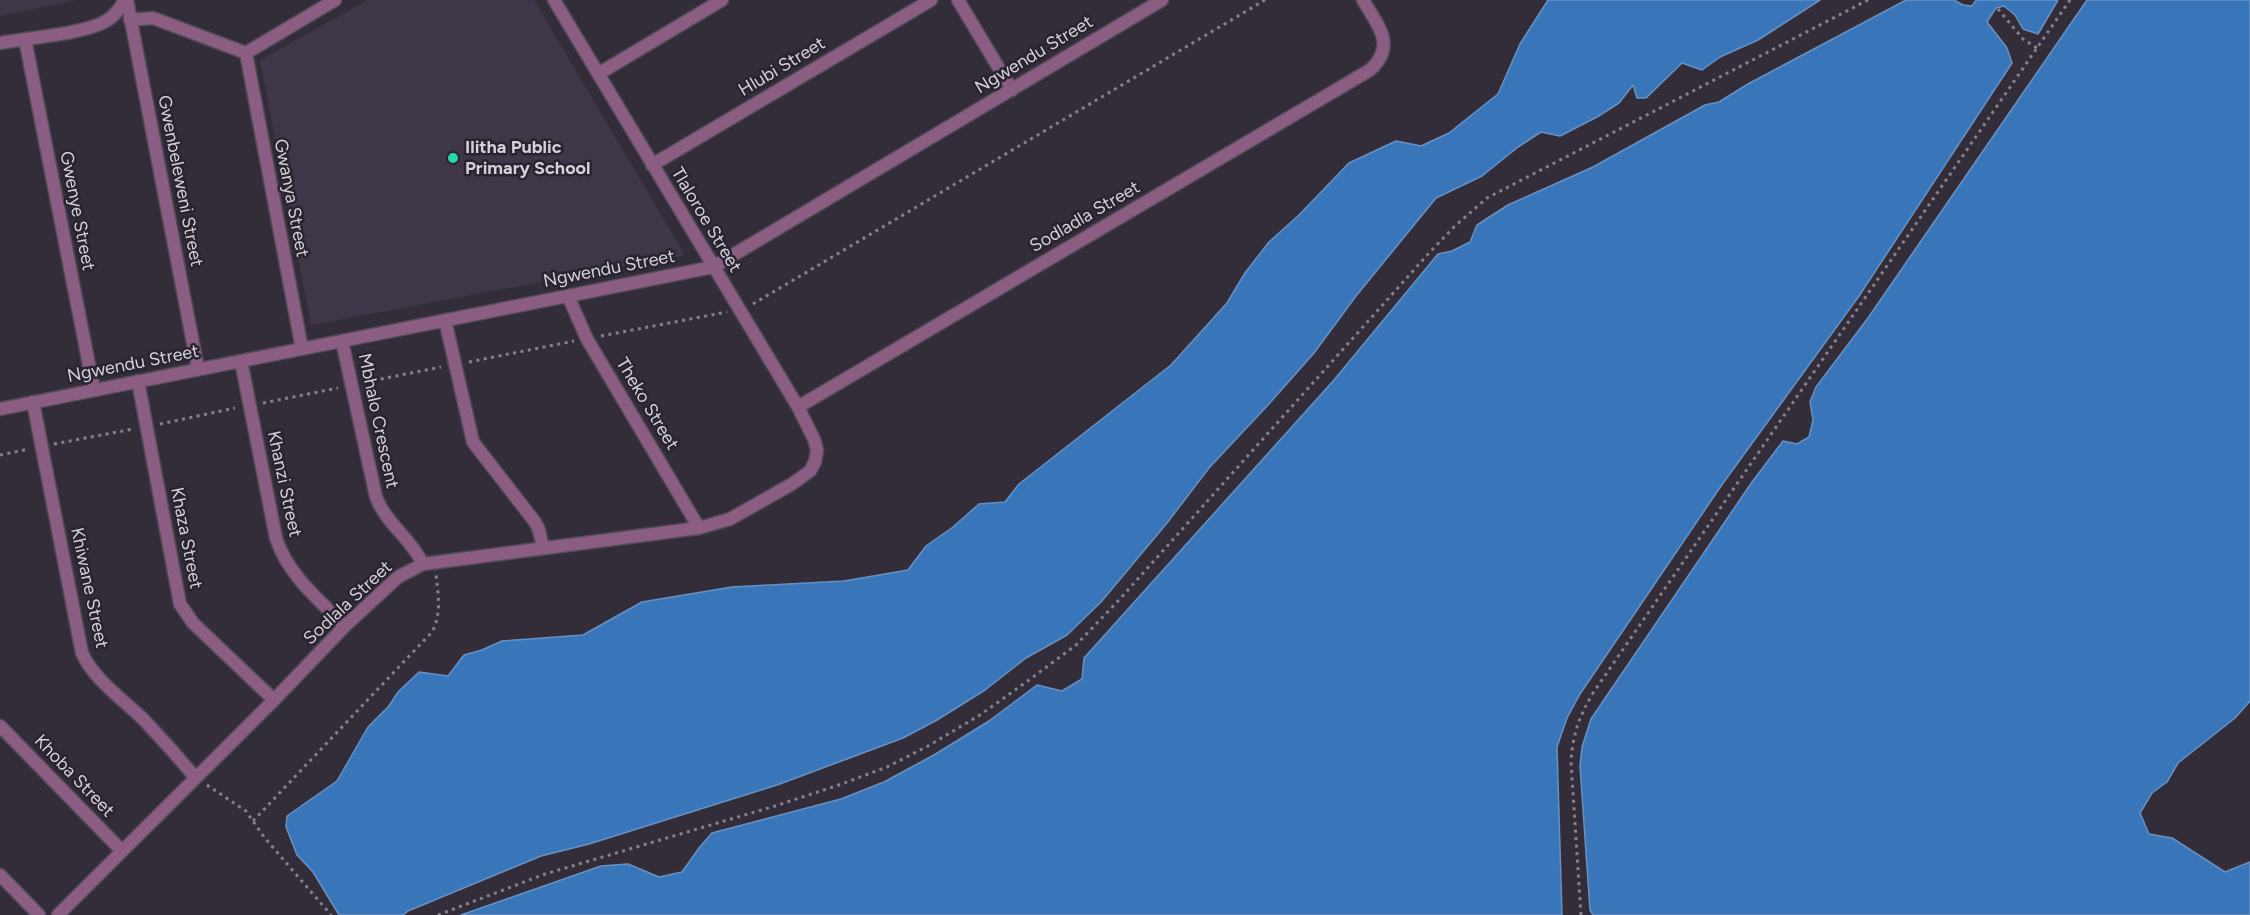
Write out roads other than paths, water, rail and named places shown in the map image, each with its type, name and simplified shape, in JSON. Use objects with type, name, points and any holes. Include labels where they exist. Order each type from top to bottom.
[{"type":"street","name":"Gwenbeleweni Street","points":[[126,0],[198,369]]},
{"type":"street","points":[[0,43],[80,29],[106,21],[118,12],[126,0]]},
{"type":"street","points":[[130,20],[153,18],[246,53],[335,0]]},
{"type":"street","name":"Tlaloroe Street","points":[[554,0],[798,407],[814,439],[817,450],[815,462]]},
{"type":"street","points":[[598,74],[723,0]]},
{"type":"street","name":"Hlubi Street","points":[[652,165],[931,0]]},
{"type":"street","points":[[958,0],[1012,90]]},
{"type":"street","name":"Ngwendu Street","points":[[0,409],[713,267],[1162,0]]},
{"type":"street","name":"Sodladla Street","points":[[798,407],[1370,70],[1380,61],[1385,42],[1364,0]]},
{"type":"street","name":"Gwenye Street","points":[[25,39],[94,390]]},
{"type":"street","name":"Gwanya Street","points":[[246,53],[302,349]]},
{"type":"street","name":"Theko Street","points":[[568,296],[587,339],[699,528]]},
{"type":"street","points":[[445,320],[473,442],[536,522],[543,548]]},
{"type":"street","name":"Mbhalo Crescent","points":[[342,341],[376,497],[386,518],[417,549],[423,564]]},
{"type":"street","name":"Khanzi Street","points":[[241,361],[281,556],[294,574],[345,626]]},
{"type":"street","name":"Khaza Street","points":[[138,381],[180,604],[193,623],[274,700]]},
{"type":"street","name":"Khiwane Street","points":[[33,402],[82,652],[98,675],[146,722],[195,777]]},
{"type":"street","name":"Sodlala Street","points":[[58,915],[345,626],[399,577],[423,564],[699,528],[730,519],[792,484],[810,471],[815,462]]},
{"type":"street","name":"Khoba Street","points":[[0,726],[122,851]]},
{"type":"street","points":[[0,875],[39,915]]},
{"type":"water","points":[[1548,0],[1820,0],[1758,40],[1720,57],[1702,70],[1682,63],[1646,98],[1637,98],[1633,85],[1619,103],[1560,136],[1541,132],[1482,176],[1436,198],[1356,296],[1314,353],[1209,468],[1167,523],[1101,602],[1067,635],[1026,658],[985,690],[937,720],[903,738],[777,785],[589,844],[541,856],[403,915],[339,915],[313,872],[297,855],[286,827],[287,816],[337,781],[368,727],[419,672],[448,676],[464,655],[502,641],[583,635],[642,602],[732,587],[844,581],[908,570],[926,546],[953,527],[979,504],[1005,502],[1019,484],[1171,365],[1227,303],[1245,273],[1269,242],[1299,215],[1349,163],[1396,141],[1421,146],[1449,133],[1498,94],[1520,44]]},
{"type":"water","points":[[1906,0],[1954,0],[1963,5],[1972,6],[1976,0],[2058,0],[2038,34],[2023,29],[2015,15],[2004,6],[1996,8],[1987,22],[2007,48],[2012,63],[1859,296],[1721,486],[1580,694],[1567,718],[1557,747],[1562,915],[461,915],[601,866],[628,864],[659,877],[682,872],[712,833],[841,799],[884,782],[989,721],[1037,685],[1062,691],[1082,679],[1084,658],[1334,380],[1438,254],[1452,251],[1470,242],[1477,225],[1508,205],[1593,167],[1705,105],[1719,102],[1748,84]]},
{"type":"water","points":[[2087,0],[2250,0],[2250,701],[2235,718],[2178,763],[2167,782],[2152,793],[2140,813],[2149,834],[2172,838],[2225,872],[2250,862],[2250,915],[1593,915],[1590,910],[1580,766],[1582,747],[1591,719],[1752,482],[1783,441],[1797,444],[1809,437],[1813,420],[1810,402],[1816,387],[1868,318]]},
{"type":"place","name":"Ilitha Public Primary School","points":[[453,158]]}]
